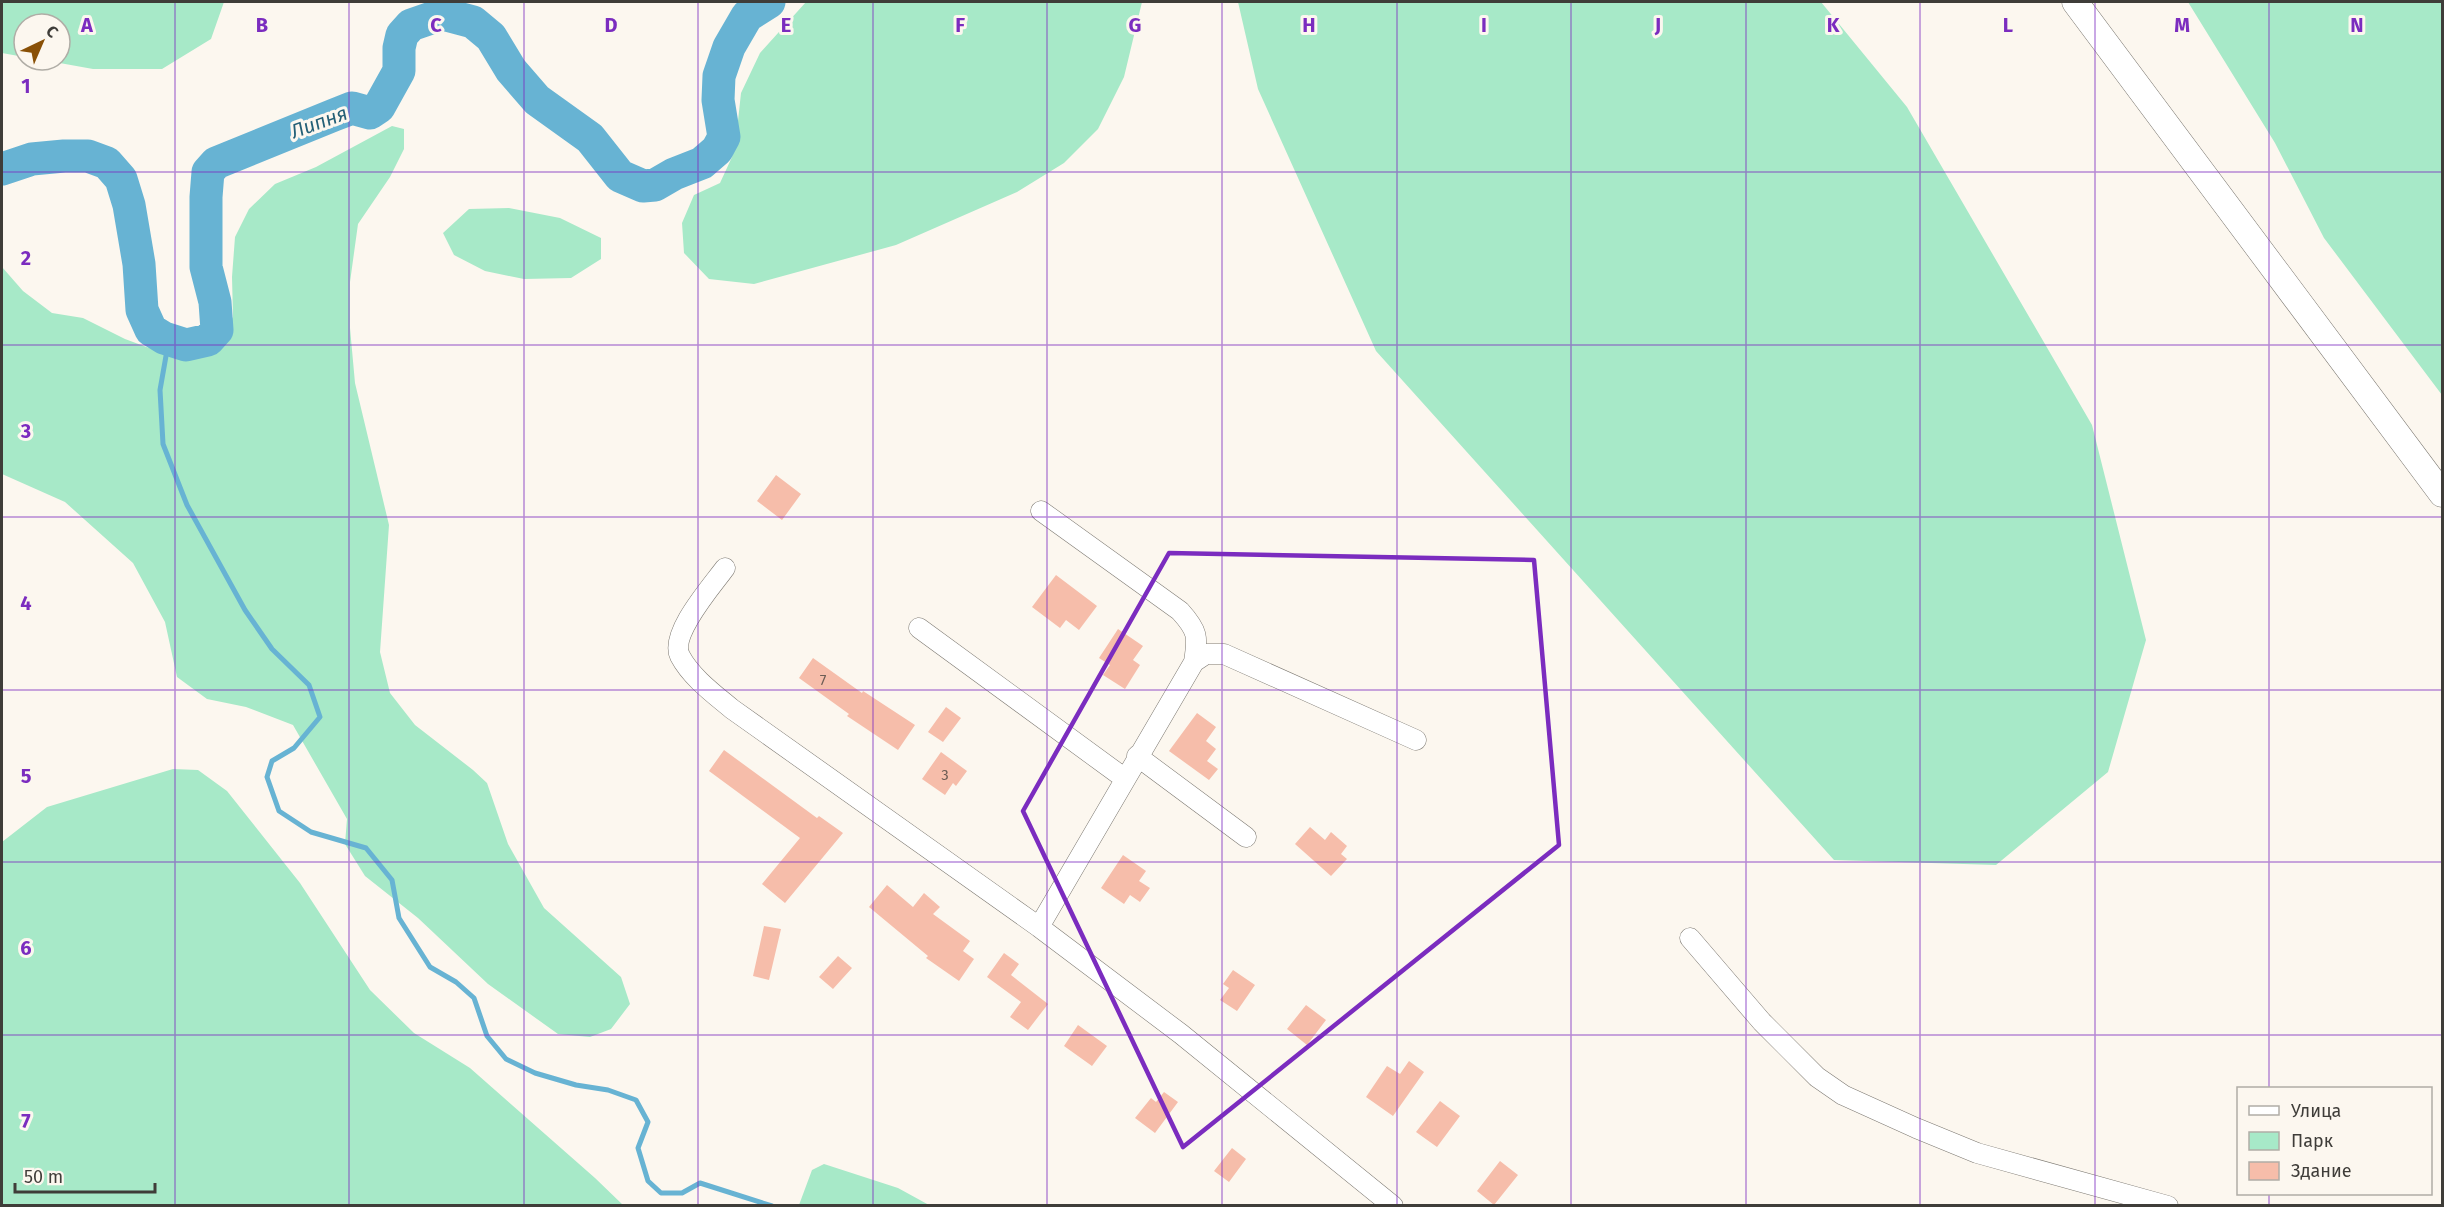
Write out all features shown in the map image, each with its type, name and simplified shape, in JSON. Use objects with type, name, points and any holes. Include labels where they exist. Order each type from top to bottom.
[{"type":"main road","points":[[2075,2],[2442,494]]},
{"type":"street","points":[[1039,927],[1124,778],[1194,662],[1197,639],[1194,626],[1180,611],[1041,510]]},
{"type":"street","points":[[725,568],[691,615],[678,639],[679,654],[689,669],[732,710],[1039,927],[1181,1034],[1393,1206]]},
{"type":"street","points":[[919,628],[1124,778]]},
{"type":"street","points":[[1194,662],[1206,654],[1224,654],[1416,740]]},
{"type":"street","points":[[1137,756],[1246,837]]},
{"type":"street","points":[[1690,938],[1762,1022],[1817,1077],[1842,1095],[1977,1152],[2168,1206]]},
{"type":"highlighted area","points":[[1169,553],[1534,560],[1559,845],[1183,1147],[1023,811]]},
{"type":"green space","points":[[2,2],[224,2],[211,39],[162,69],[93,69],[72,65],[72,12],[12,12],[12,55],[2,53]]},
{"type":"green space","points":[[806,2],[1142,2],[1124,77],[1098,129],[1064,163],[1017,192],[896,245],[754,284],[709,279],[684,253],[682,223],[694,195],[720,183],[732,157],[741,93],[760,53]]},
{"type":"green space","points":[[1238,2],[1821,2],[1907,107],[2092,425],[2146,640],[2108,772],[1996,865],[1834,860],[1376,351],[1258,89]]},
{"type":"green space","points":[[2188,2],[2442,2],[2442,395],[2324,238],[2275,143]]},
{"type":"green space","points":[[392,126],[404,129],[404,149],[390,177],[358,224],[350,282],[350,328],[355,383],[389,525],[380,652],[390,693],[415,725],[487,783],[508,844],[544,908],[621,977],[630,1004],[611,1029],[590,1037],[558,1034],[488,984],[418,918],[365,876],[345,844],[347,819],[293,725],[246,707],[207,699],[177,677],[165,622],[133,563],[65,502],[2,474],[2,267],[23,291],[52,313],[83,318],[125,339],[168,355],[189,355],[216,348],[233,317],[232,277],[235,237],[249,209],[275,184],[316,167]]},
{"type":"green space","points":[[509,208],[560,218],[601,238],[601,259],[571,278],[524,279],[485,271],[454,255],[443,233],[469,209]]},
{"type":"green space","points":[[173,769],[198,770],[227,791],[300,883],[370,990],[414,1033],[470,1068],[623,1205],[2,1205],[2,842],[47,807]]},
{"type":"green space","points":[[824,1164],[898,1188],[929,1205],[799,1205],[812,1170]]},
{"type":"building","points":[[776,475],[801,494],[782,520],[757,501]]},
{"type":"building","points":[[1056,575],[1097,606],[1079,630],[1066,620],[1060,628],[1032,607]]},
{"type":"building","points":[[1118,629],[1143,646],[1133,660],[1140,665],[1125,689],[1103,675],[1110,665],[1099,658]]},
{"type":"building","points":[[813,658],[862,693],[863,691],[915,725],[898,750],[847,716],[849,714],[799,678]]},
{"type":"building","points":[[946,707],[961,718],[943,742],[928,732]]},
{"type":"building","points":[[1197,713],[1216,727],[1206,741],[1216,749],[1207,761],[1218,769],[1209,780],[1169,751]]},
{"type":"building","points":[[724,750],[817,818],[819,816],[843,833],[785,903],[762,884],[800,838],[709,771]]},
{"type":"building","points":[[941,752],[967,771],[956,786],[953,783],[945,795],[922,779]]},
{"type":"building","points":[[1310,827],[1325,840],[1331,832],[1347,846],[1341,854],[1347,859],[1331,876],[1295,844]]},
{"type":"building","points":[[1123,855],[1146,871],[1139,881],[1150,888],[1140,902],[1130,895],[1124,904],[1101,888]]},
{"type":"building","points":[[887,885],[913,907],[924,893],[940,907],[933,914],[970,941],[963,951],[974,959],[959,981],[926,958],[928,956],[869,907]]},
{"type":"building","points":[[764,926],[781,929],[769,980],[753,976]]},
{"type":"building","points":[[1004,953],[1019,964],[1011,975],[1048,1004],[1028,1030],[1010,1017],[1021,1002],[987,977]]},
{"type":"building","points":[[838,956],[852,968],[833,989],[819,977]]},
{"type":"building","points":[[1233,970],[1255,985],[1237,1011],[1220,1000],[1229,988],[1223,984]]},
{"type":"building","points":[[1306,1005],[1326,1020],[1307,1045],[1287,1029]]},
{"type":"building","points":[[1078,1025],[1107,1046],[1092,1066],[1064,1046]]},
{"type":"building","points":[[1409,1061],[1424,1072],[1393,1116],[1366,1097],[1387,1066],[1400,1074]]},
{"type":"building","points":[[1164,1092],[1178,1102],[1155,1133],[1135,1118],[1151,1098],[1156,1102]]},
{"type":"building","points":[[1440,1101],[1460,1116],[1437,1147],[1416,1132]]},
{"type":"building","points":[[1232,1148],[1246,1159],[1229,1182],[1214,1171]]},
{"type":"building","points":[[1500,1161],[1518,1175],[1494,1205],[1477,1191]]},
{"type":"waterway","name":"Липня","points":[[2,169],[32,159],[64,156],[88,156],[107,163],[121,179],[129,205],[139,264],[142,310],[151,330],[164,338],[186,345],[208,340],[217,330],[215,302],[206,267],[208,172],[216,163],[352,108],[370,113],[379,107],[399,71],[399,48],[402,35],[411,25],[443,14],[473,22],[491,37],[511,70],[537,100],[590,138],[620,176],[643,186],[655,185],[674,174],[702,163],[717,150],[724,137],[718,100],[719,76],[729,47],[747,16],[769,2]]},
{"type":"waterway","points":[[169,339],[160,390],[163,444],[187,505],[245,610],[272,649],[309,685],[320,717],[294,748],[272,761],[267,777],[279,811],[311,832],[366,848],[392,880],[399,918],[430,967],[456,982],[474,998],[487,1036],[506,1059],[535,1073],[576,1085],[608,1090],[636,1100],[648,1122],[638,1148],[648,1181],[661,1193],[682,1193],[700,1183],[772,1206]]}]
